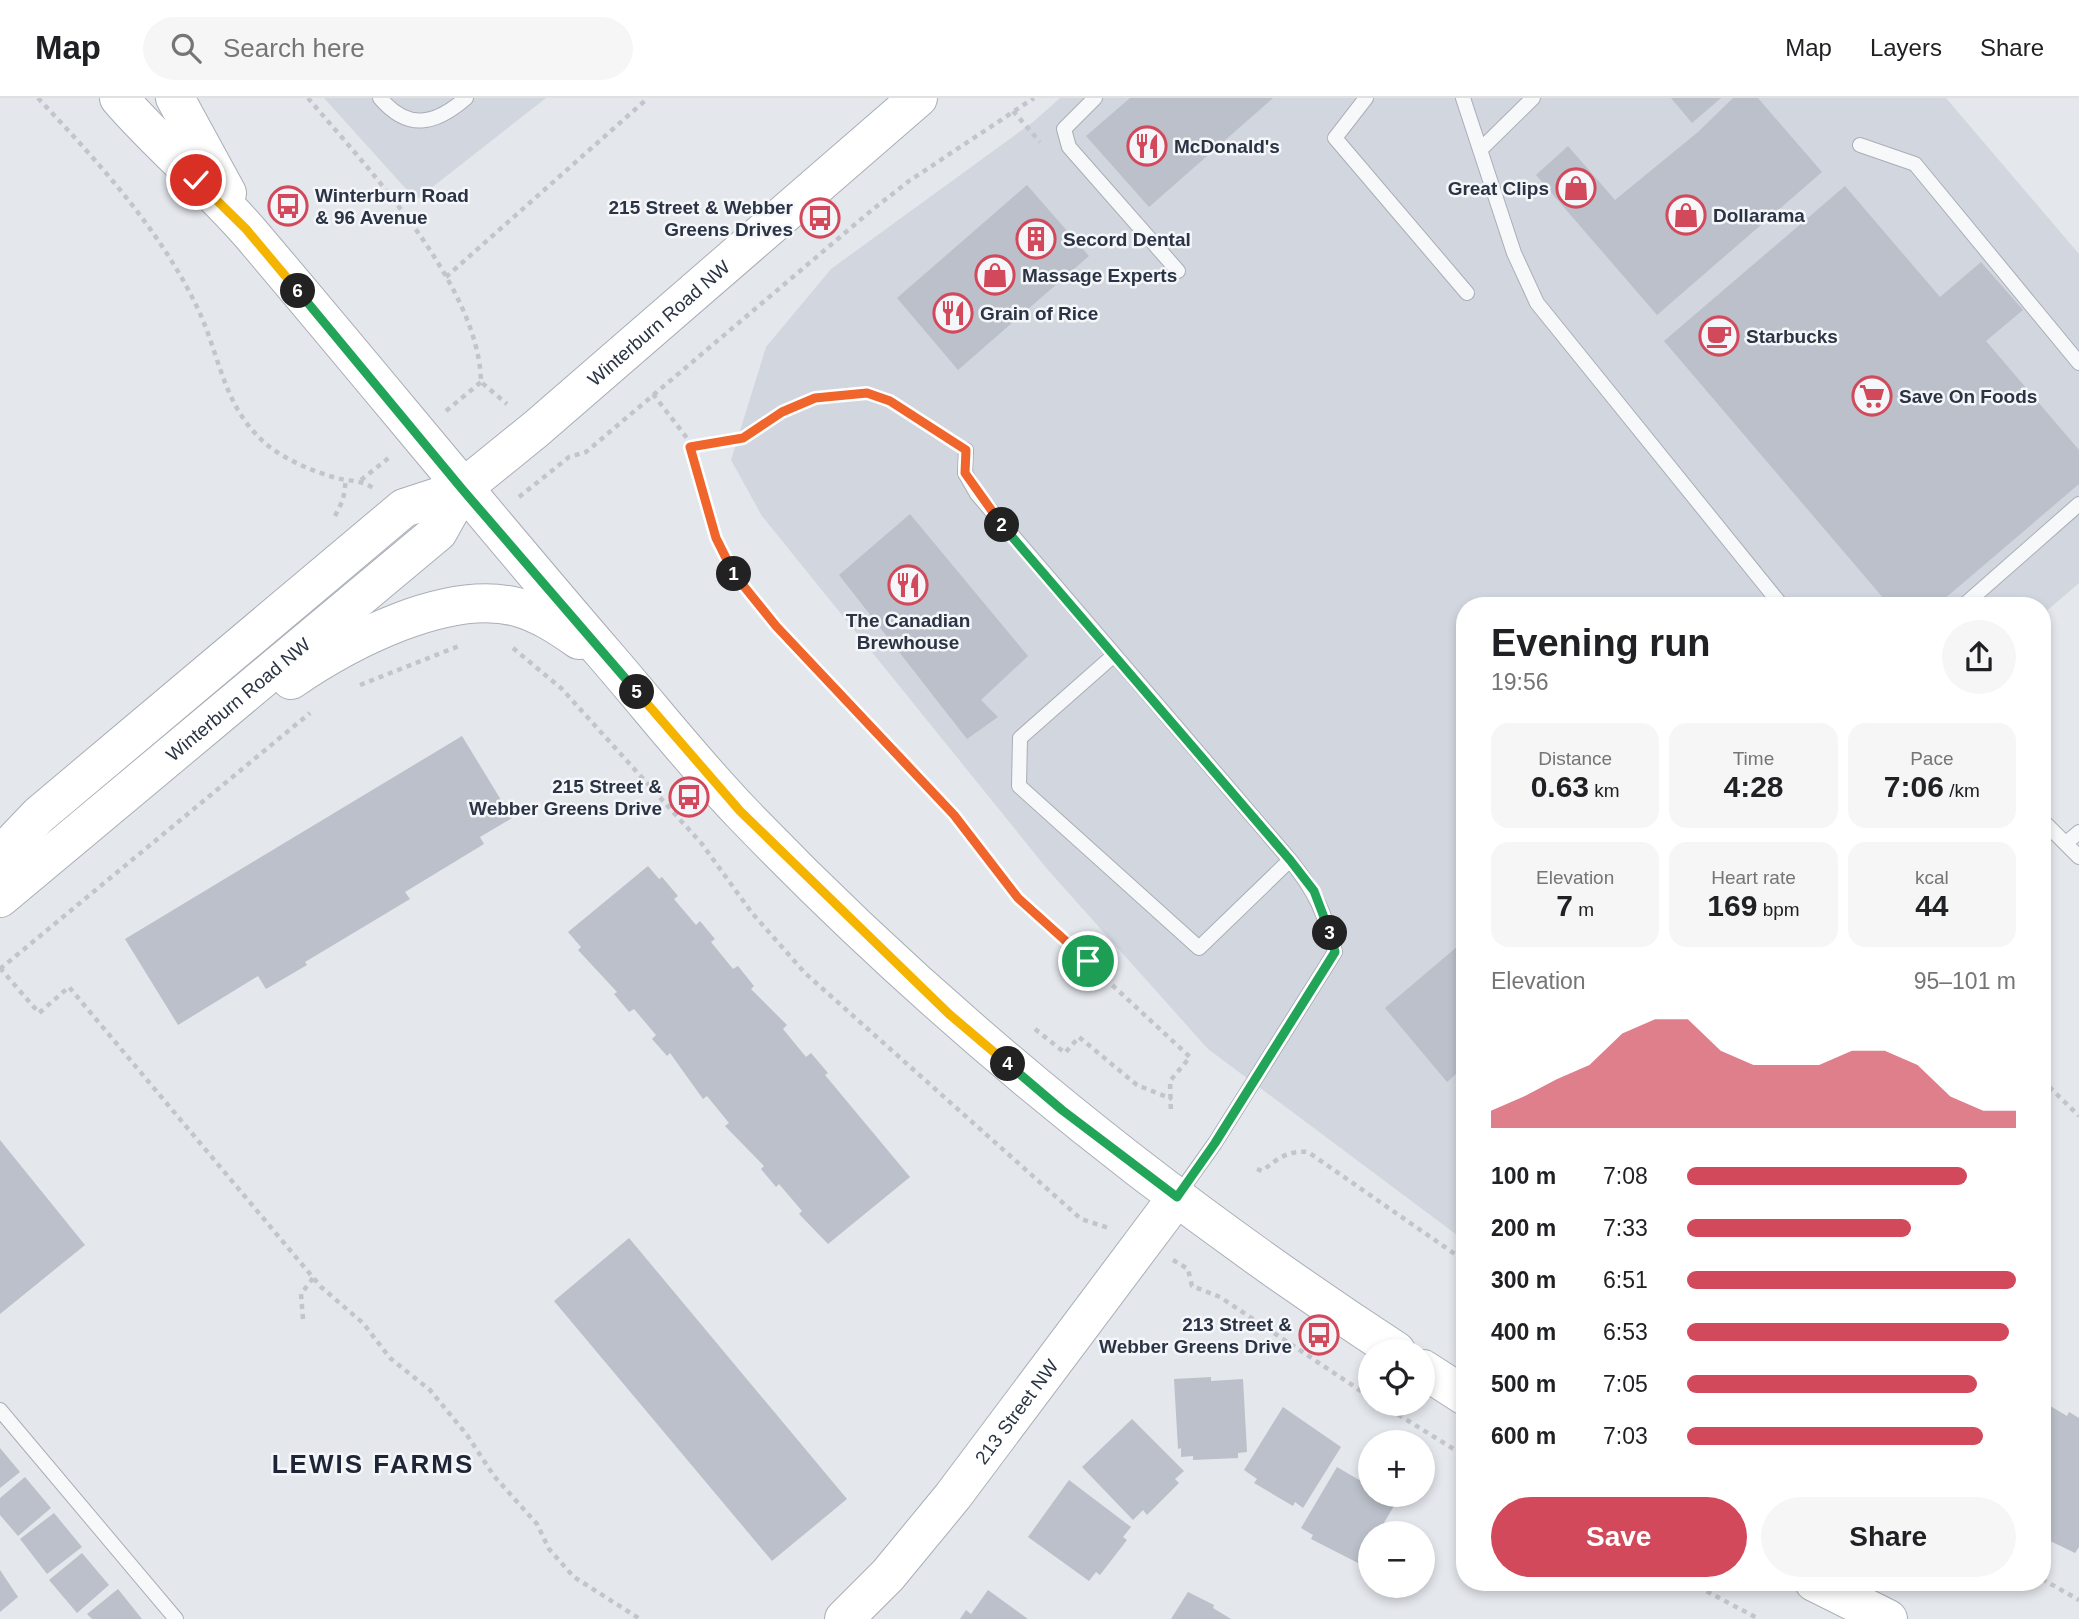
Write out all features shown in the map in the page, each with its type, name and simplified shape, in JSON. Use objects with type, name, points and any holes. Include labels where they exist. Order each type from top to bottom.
[{"type":"main road","points":[[119,98],[147,130],[246,229],[462,489],[740,811],[949,1014],[1062,1110],[1177,1197],[1379,1339]]},
{"type":"main road","points":[[175,98],[246,229]]},
{"type":"main road","name":"Winterburn Road NW","points":[[0,856],[39,815],[404,509],[462,489],[536,429],[918,98]]},
{"type":"main road","name":"Winterburn Road NW","points":[[0,898],[438,532],[462,489]]},
{"type":"main road","points":[[181,746],[274,692],[324,657],[373,633],[448,608],[492,603],[517,607],[550,619],[612,663]]},
{"type":"main road","name":"213 Street NW","points":[[844,1619],[888,1575],[953,1496],[1177,1197]]},
{"type":"main road","points":[[1435,1377],[1456,1390]]},
{"type":"main road","points":[[1832,1591],[1888,1619]]},
{"type":"lane","points":[[380,98],[391,111],[408,121],[427,121],[453,109],[466,98]]},
{"type":"lane","points":[[1095,98],[1065,129],[1069,147],[1178,271]]},
{"type":"lane","points":[[1366,98],[1335,138],[1467,293]]},
{"type":"lane","points":[[1463,98],[1514,253],[1537,303],[1775,597]]},
{"type":"lane","points":[[1480,150],[1533,98]]},
{"type":"lane","points":[[1860,145],[1915,164],[2079,363]]},
{"type":"lane","points":[[966,450],[965,473],[977,494],[1290,860],[1314,891],[1327,921],[1335,952],[1215,1143],[1177,1197]]},
{"type":"lane","points":[[1972,597],[2079,505]]},
{"type":"lane","points":[[1113,656],[1020,738],[1019,786],[1199,948],[1290,860]]},
{"type":"lane","points":[[2051,829],[2079,857]]},
{"type":"lane","points":[[2066,844],[2079,832]]},
{"type":"lane","points":[[0,1410],[176,1619]]},
{"type":"path","points":[[38,98],[93,158],[151,230],[198,310],[234,407],[249,426],[272,448],[303,466],[334,478],[362,480]]},
{"type":"path","points":[[309,98],[385,189],[446,276],[479,356],[481,382]]},
{"type":"path","points":[[446,276],[648,98]]},
{"type":"path","points":[[569,457],[586,452],[909,181],[1034,98]]},
{"type":"path","points":[[690,447],[743,438],[782,412],[815,398],[867,393],[890,401],[966,450]]},
{"type":"path","points":[[653,394],[690,447],[716,538],[736,579],[776,626],[954,815],[1018,898],[1190,1057],[1170,1081],[1171,1114]]},
{"type":"path","points":[[354,687],[471,644]]},
{"type":"path","points":[[506,646],[529,659],[571,699],[702,844],[752,913],[805,973],[1082,1219],[1094,1221]]},
{"type":"path","points":[[314,710],[0,969],[39,1013],[69,987],[321,1287],[363,1322],[390,1358],[430,1390],[467,1435],[494,1476],[537,1524],[549,1549],[568,1571],[592,1590],[640,1619]]},
{"type":"path","points":[[1035,1028],[1065,1053],[1079,1037],[1137,1085],[1172,1099]]},
{"type":"path","points":[[2051,1089],[2079,1115]]},
{"type":"path","points":[[1257,1169],[1262,1171],[1280,1157],[1295,1151],[1308,1152],[1456,1255]]},
{"type":"path","points":[[1188,1269],[1192,1286],[1220,1297],[1358,1389]]},
{"type":"path","points":[[303,1319],[301,1294],[313,1278]]},
{"type":"path","points":[[1400,1416],[1456,1450]]},
{"type":"path","points":[[2051,1584],[2079,1600]]},
{"type":"path","points":[[1706,1591],[1759,1619]]},
{"type":"shaded area","points":[[324,98],[546,98],[416,200]]},
{"type":"shaded area","points":[[1060,98],[1946,98],[2079,254],[2079,583],[2051,607],[2051,597],[1456,597],[1456,1234],[1208,1049],[1048,870],[762,516],[731,460],[766,347],[831,269],[1033,122]]},
{"type":"building","name":"McDonald's","points":[[1130,98],[1273,98],[1149,207],[1086,136]]},
{"type":"building","points":[[1671,98],[1721,98],[1692,123]]},
{"type":"building","name":"Dollarama","points":[[1733,98],[1758,98],[1822,172],[1657,315],[1536,175],[1568,146],[1615,200],[1698,132]]},
{"type":"building","points":[[1027,185],[1089,256],[958,370],[897,298]]},
{"type":"building","name":"Save On Foods","points":[[1845,186],[1940,297],[1981,262],[2023,310],[1986,341],[2079,450],[2079,484],[1947,597],[1882,597],[1664,341]]},
{"type":"building","name":"The Canadian Brewhouse","points":[[910,514],[1028,656],[981,700],[998,717],[967,739],[839,575]]},
{"type":"building","points":[[462,736],[512,818],[480,837],[484,844],[405,892],[410,899],[305,962],[307,965],[266,989],[258,976],[178,1025],[125,939]]},
{"type":"building","points":[[648,866],[659,879],[662,877],[678,896],[674,899],[696,925],[700,921],[715,939],[711,942],[733,969],[738,966],[754,986],[751,989],[787,1025],[783,1029],[806,1057],[811,1053],[828,1073],[825,1075],[910,1177],[828,1244],[799,1214],[802,1211],[779,1184],[776,1187],[761,1169],[764,1166],[725,1126],[729,1123],[707,1096],[703,1099],[670,1053],[667,1056],[652,1039],[656,1035],[634,1009],[629,1012],[614,994],[617,992],[578,950],[581,947],[568,932]]},
{"type":"building","points":[[1456,948],[1456,1074],[1447,1082],[1385,1008]]},
{"type":"building","points":[[0,1140],[85,1245],[0,1314]]},
{"type":"building","points":[[629,1238],[847,1499],[772,1561],[554,1301]]},
{"type":"building","points":[[1211,1377],[1211,1381],[1243,1379],[1247,1452],[1238,1453],[1238,1458],[1193,1460],[1193,1456],[1181,1457],[1181,1448],[1178,1449],[1174,1379]]},
{"type":"building","points":[[2051,1406],[2067,1416],[2069,1412],[2079,1418],[2079,1547],[2075,1553],[2051,1541]]},
{"type":"building","points":[[1283,1407],[1341,1447],[1303,1508],[1295,1502],[1293,1506],[1254,1483],[1257,1479],[1244,1470]]},
{"type":"building","points":[[1132,1419],[1184,1471],[1175,1479],[1179,1483],[1147,1515],[1143,1510],[1133,1520],[1082,1467]]},
{"type":"building","points":[[0,1448],[20,1472],[0,1488]]},
{"type":"building","points":[[1337,1467],[1358,1479],[1358,1507],[1393,1507],[1385,1521],[1358,1521],[1358,1563],[1311,1539],[1313,1535],[1301,1528]]},
{"type":"building","points":[[25,1477],[51,1508],[18,1536],[0,1515],[0,1498]]},
{"type":"building","points":[[1069,1480],[1131,1527],[1123,1537],[1127,1540],[1100,1575],[1096,1572],[1089,1581],[1028,1537]]},
{"type":"building","points":[[54,1513],[82,1547],[47,1574],[20,1539]]},
{"type":"building","points":[[82,1553],[109,1585],[77,1613],[49,1580]]},
{"type":"building","points":[[0,1570],[18,1597],[0,1612]]},
{"type":"building","points":[[118,1589],[142,1619],[92,1619],[87,1614]]},
{"type":"building","points":[[988,1590],[1028,1619],[960,1619],[966,1610],[971,1614]]},
{"type":"building","points":[[1188,1592],[1214,1605],[1213,1608],[1231,1619],[1171,1619]]},
{"type":"place","name":"McDonald's","points":[[1147,146]]},
{"type":"place","name":"Great Clips","points":[[1576,188]]},
{"type":"place","name":"Winterburn Road & 96 Avenue","points":[[288,206]]},
{"type":"place","name":"Dollarama","points":[[1686,215]]},
{"type":"place","name":"215 Street & Webber Greens Drives","points":[[820,218]]},
{"type":"place","name":"Secord Dental","points":[[1036,239]]},
{"type":"place","name":"Massage Experts","points":[[995,275]]},
{"type":"place","name":"Grain of Rice","points":[[953,313]]},
{"type":"place","name":"Starbucks","points":[[1719,336]]},
{"type":"place","name":"Save On Foods","points":[[1872,396]]},
{"type":"place","name":"The Canadian Brewhouse","points":[[908,585]]},
{"type":"place","name":"215 Street & Webber Greens Drive","points":[[689,797]]},
{"type":"place","name":"213 Street & Webber Greens Drive","points":[[1319,1335]]},
{"type":"district","name":"LEWIS FARMS","points":[[373,1464]]},
{"type":"route","points":[[196,180],[246,229],[462,489],[740,811],[949,1014],[1062,1110],[1177,1197],[1215,1143],[1335,952],[1327,921],[1314,891],[1290,860],[977,494],[965,473],[966,450],[914,419],[890,401],[867,393],[815,398],[782,412],[766,426],[743,438],[690,447],[716,538],[736,579],[776,626],[954,815],[1018,898],[1088,961]]}]
